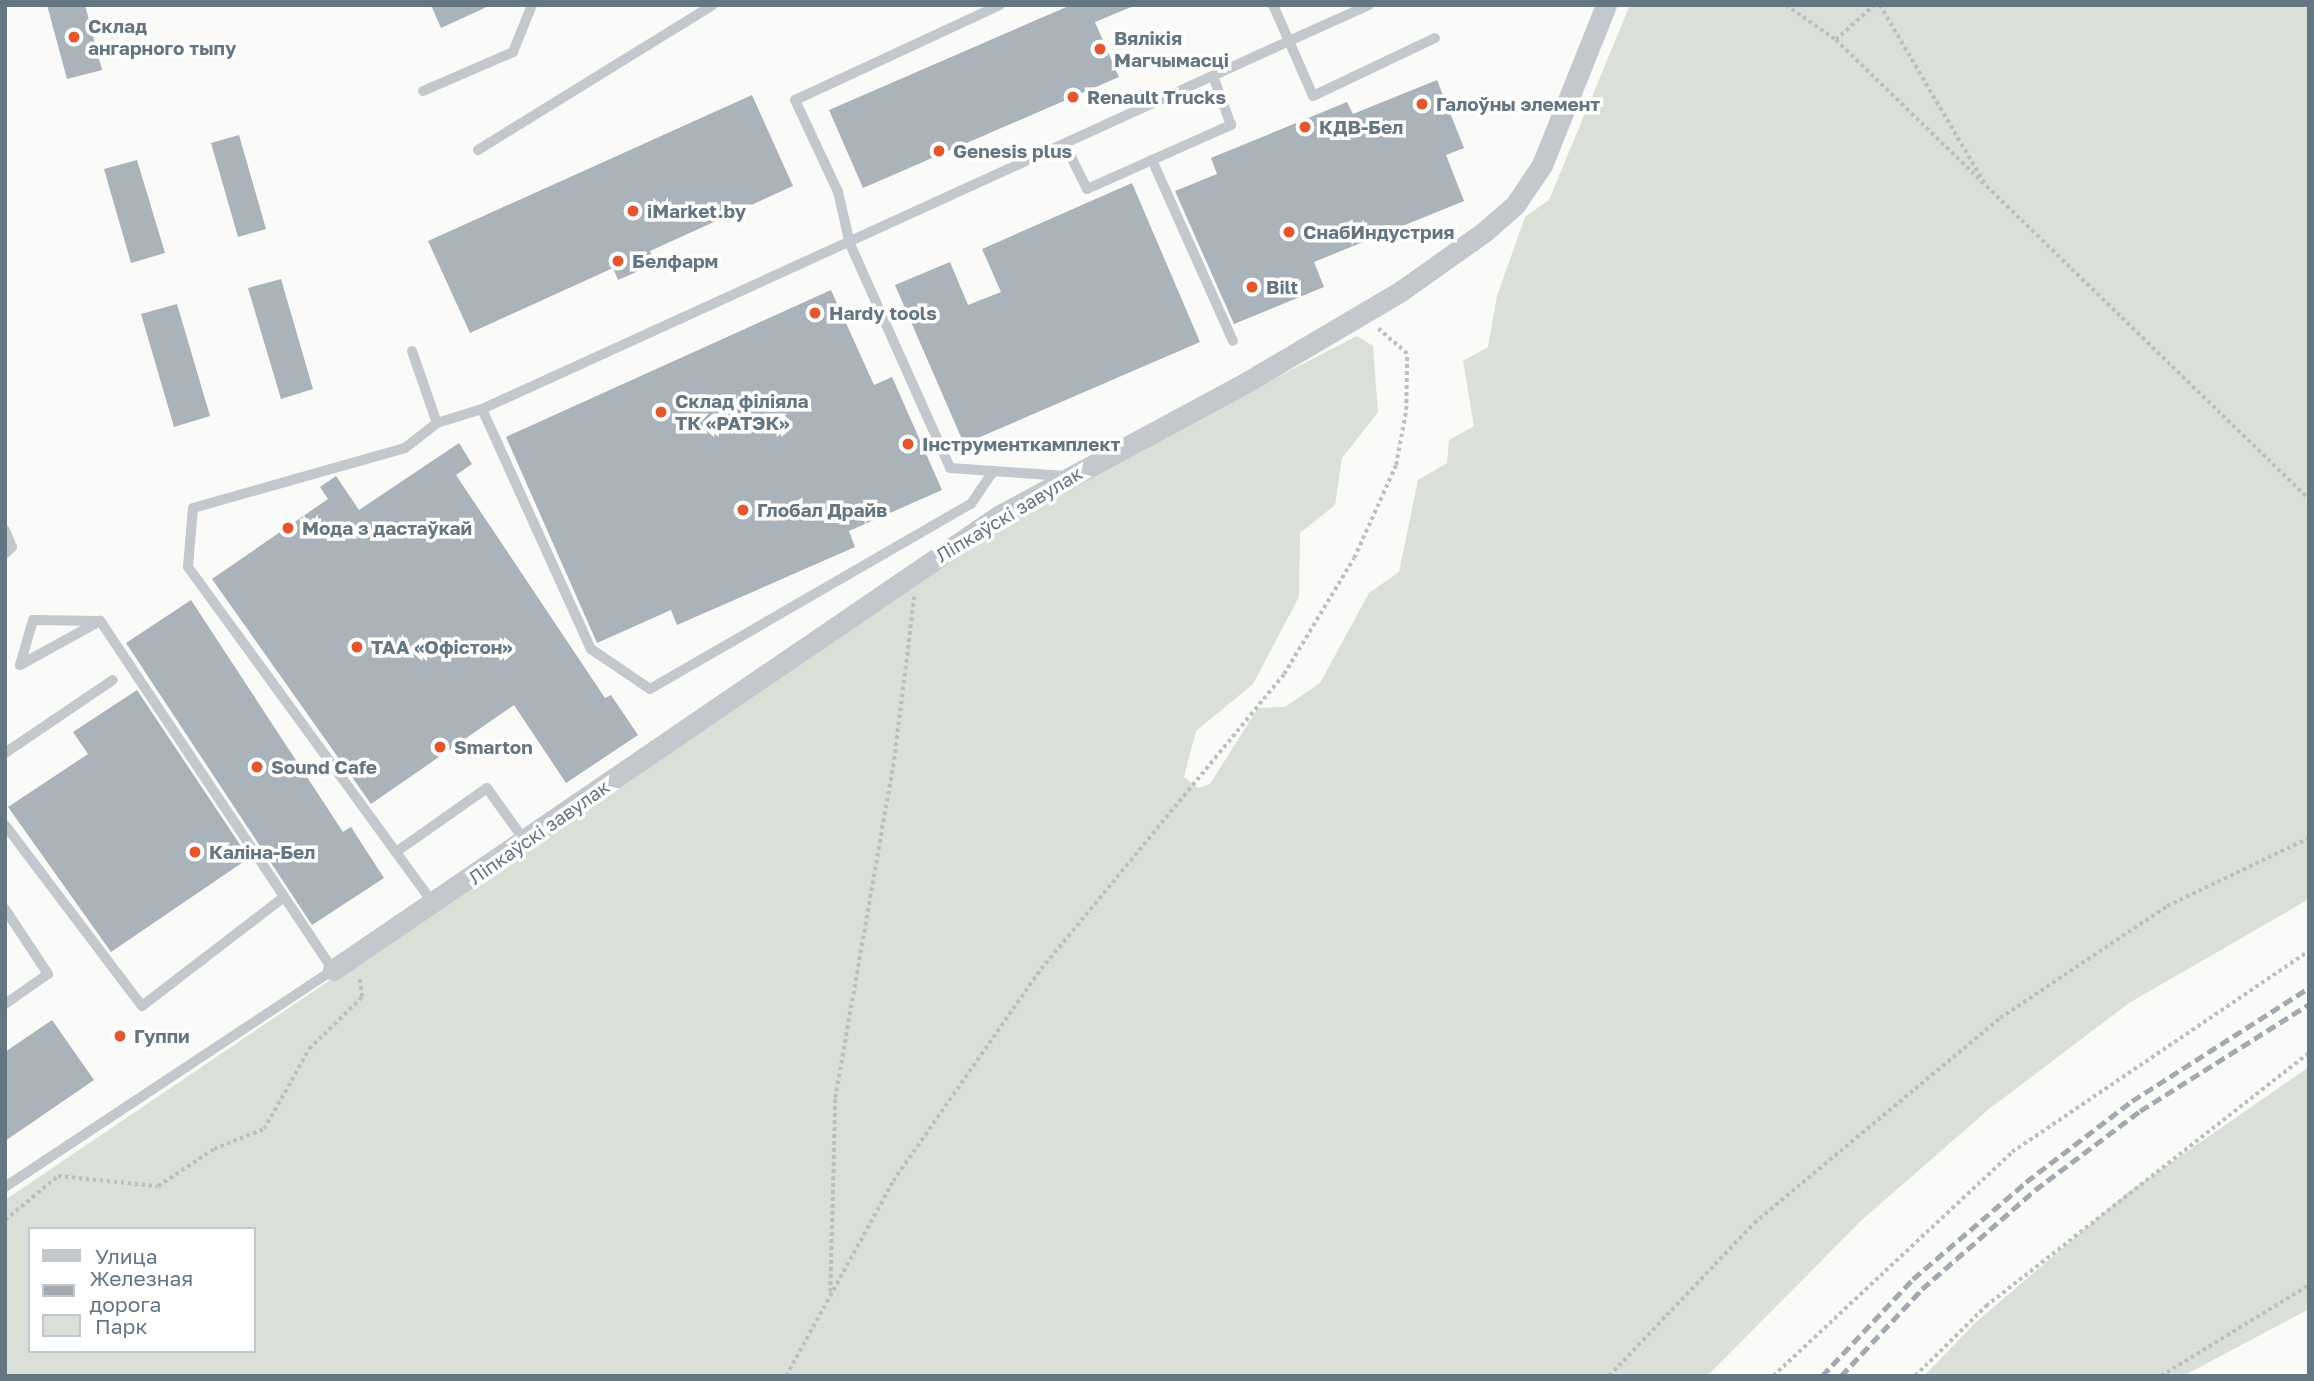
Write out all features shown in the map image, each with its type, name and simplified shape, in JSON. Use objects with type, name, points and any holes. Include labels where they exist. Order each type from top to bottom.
[{"type":"street","name":"Ліпкаўскі завулак","points":[[333,970],[434,904],[909,576],[1068,476],[1183,419],[1361,314],[1516,205],[1542,165],[1606,5]]},
{"type":"lane","points":[[423,91],[513,52],[532,5]]},
{"type":"lane","points":[[478,150],[713,5]]},
{"type":"lane","points":[[1000,5],[795,100],[838,192],[850,244],[950,468],[1068,476]]},
{"type":"lane","points":[[1273,5],[1313,96],[1435,38]]},
{"type":"lane","points":[[434,904],[188,567],[193,509],[405,448],[437,423],[482,409],[850,244],[1369,5]]},
{"type":"lane","points":[[1065,145],[1087,189],[1231,125],[1213,76]]},
{"type":"lane","points":[[1152,160],[1233,341]]},
{"type":"lane","points":[[412,351],[437,423]]},
{"type":"lane","points":[[482,409],[591,649],[650,690],[971,504],[993,471]]},
{"type":"lane","points":[[5,530],[12,547],[5,554]]},
{"type":"lane","points":[[33,620],[100,621],[77,633],[20,665],[33,620]]},
{"type":"lane","points":[[5,1187],[333,970],[100,621]]},
{"type":"lane","points":[[5,753],[113,680]]},
{"type":"lane","points":[[396,852],[487,788],[525,841]]},
{"type":"lane","points":[[5,825],[142,1006],[284,897]]},
{"type":"lane","points":[[5,909],[48,974],[5,1004]]},
{"type":"path","points":[[1786,5],[1836,40],[2309,499]]},
{"type":"path","points":[[1836,40],[1877,5],[1989,190]]},
{"type":"path","points":[[786,1376],[892,1181],[1041,968],[1284,674],[1354,558],[1396,465],[1406,399],[1407,354],[1361,314]]},
{"type":"path","points":[[830,1294],[835,1098],[917,607],[909,576]]},
{"type":"path","points":[[1609,1376],[1754,1223],[2000,1018],[2167,906],[2309,838]]},
{"type":"path","points":[[1773,1376],[2012,1152],[2309,951]]},
{"type":"path","points":[[5,1220],[58,1176],[158,1186],[214,1149],[264,1129],[309,1049],[362,997],[358,979],[364,972]]},
{"type":"path","points":[[1915,1376],[1986,1306],[2309,1053]]},
{"type":"path","points":[[2161,1376],[2309,1285]]},
{"type":"green space","points":[[1630,5],[2309,5],[2309,899],[2129,1003],[1989,1109],[1863,1219],[1707,1376],[5,1376],[5,1200],[1044,497],[1357,336],[1373,346],[1378,412],[1342,458],[1335,505],[1300,533],[1299,597],[1253,684],[1196,731],[1184,777],[1198,788],[1210,784],[1258,708],[1285,707],[1320,683],[1369,593],[1399,572],[1418,480],[1447,463],[1449,440],[1474,426],[1463,361],[1488,347],[1497,296],[1525,217],[1549,200]]},
{"type":"green space","points":[[2309,1067],[2309,1309],[2183,1376],[1924,1376],[1975,1323],[2127,1193]]},
{"type":"building","name":"Склад ангарного тыпу","points":[[47,5],[85,5],[102,70],[67,79]]},
{"type":"building","points":[[431,5],[491,5],[441,28]]},
{"type":"building","points":[[1071,5],[1136,5],[1095,22],[1119,77],[863,188],[829,110]]},
{"type":"building","name":"СнабИндустрия","points":[[1437,80],[1464,148],[1446,155],[1464,201],[1314,262],[1324,287],[1234,324],[1175,191],[1217,174],[1211,158],[1347,102],[1353,114]]},
{"type":"building","points":[[752,95],[793,186],[650,251],[655,264],[618,280],[613,268],[470,333],[428,241]]},
{"type":"building","points":[[239,135],[266,229],[238,237],[211,143]]},
{"type":"building","points":[[137,160],[165,253],[131,263],[104,169]]},
{"type":"building","points":[[1132,183],[1200,342],[964,444],[895,285],[950,262],[968,305],[1001,292],[982,249]]},
{"type":"building","points":[[281,279],[313,389],[281,399],[248,288]]},
{"type":"building","points":[[831,290],[874,385],[892,377],[942,490],[849,531],[855,547],[677,625],[671,610],[597,643],[506,437]]},
{"type":"building","points":[[177,304],[210,416],[174,427],[141,314]]},
{"type":"building","points":[[459,443],[472,464],[456,475],[605,698],[611,695],[638,735],[566,783],[514,705],[371,804],[212,579],[328,499],[320,487],[336,476],[359,510]]},
{"type":"building","points":[[191,600],[343,832],[351,827],[384,878],[312,925],[126,643]]},
{"type":"building","points":[[137,690],[249,858],[111,952],[8,807],[88,754],[73,732]]},
{"type":"building","points":[[52,1020],[94,1080],[5,1141],[5,1052]]},
{"type":"railway","points":[[1822,1376],[1913,1279],[2026,1182],[2132,1101],[2309,988]]},
{"type":"railway","points":[[1841,1376],[1922,1289],[2035,1190],[2140,1111],[2309,1004]]},
{"type":"place","name":"Склад ангарного тыпу","points":[[74,37]]},
{"type":"place","name":"Вялікія Магчымасці","points":[[1100,49]]},
{"type":"place","name":"Renault Trucks","points":[[1073,97]]},
{"type":"place","name":"Галоўны элемент","points":[[1422,104]]},
{"type":"place","name":"КДВ-Бел","points":[[1305,127]]},
{"type":"place","name":"Genesis plus","points":[[939,151]]},
{"type":"place","name":"iMarket.by","points":[[633,211]]},
{"type":"place","name":"СнабИндустрия","points":[[1289,232]]},
{"type":"place","name":"Белфарм","points":[[618,261]]},
{"type":"place","name":"Bilt","points":[[1252,287]]},
{"type":"place","name":"Hardy tools","points":[[815,313]]},
{"type":"place","name":"Склад філіяла ТК «РАТЭК»","points":[[661,412]]},
{"type":"place","name":"Інструменткамплект","points":[[908,444]]},
{"type":"place","name":"Глобал Драйв","points":[[743,510]]},
{"type":"place","name":"Мода з дастаўкай","points":[[288,528]]},
{"type":"place","name":"ТАА «Офістон»","points":[[357,647]]},
{"type":"place","name":"Smarton","points":[[440,747]]},
{"type":"place","name":"Sound Cafe","points":[[257,767]]},
{"type":"place","name":"Каліна-Бел","points":[[195,852]]},
{"type":"place","name":"Гуппи","points":[[120,1036]]}]
